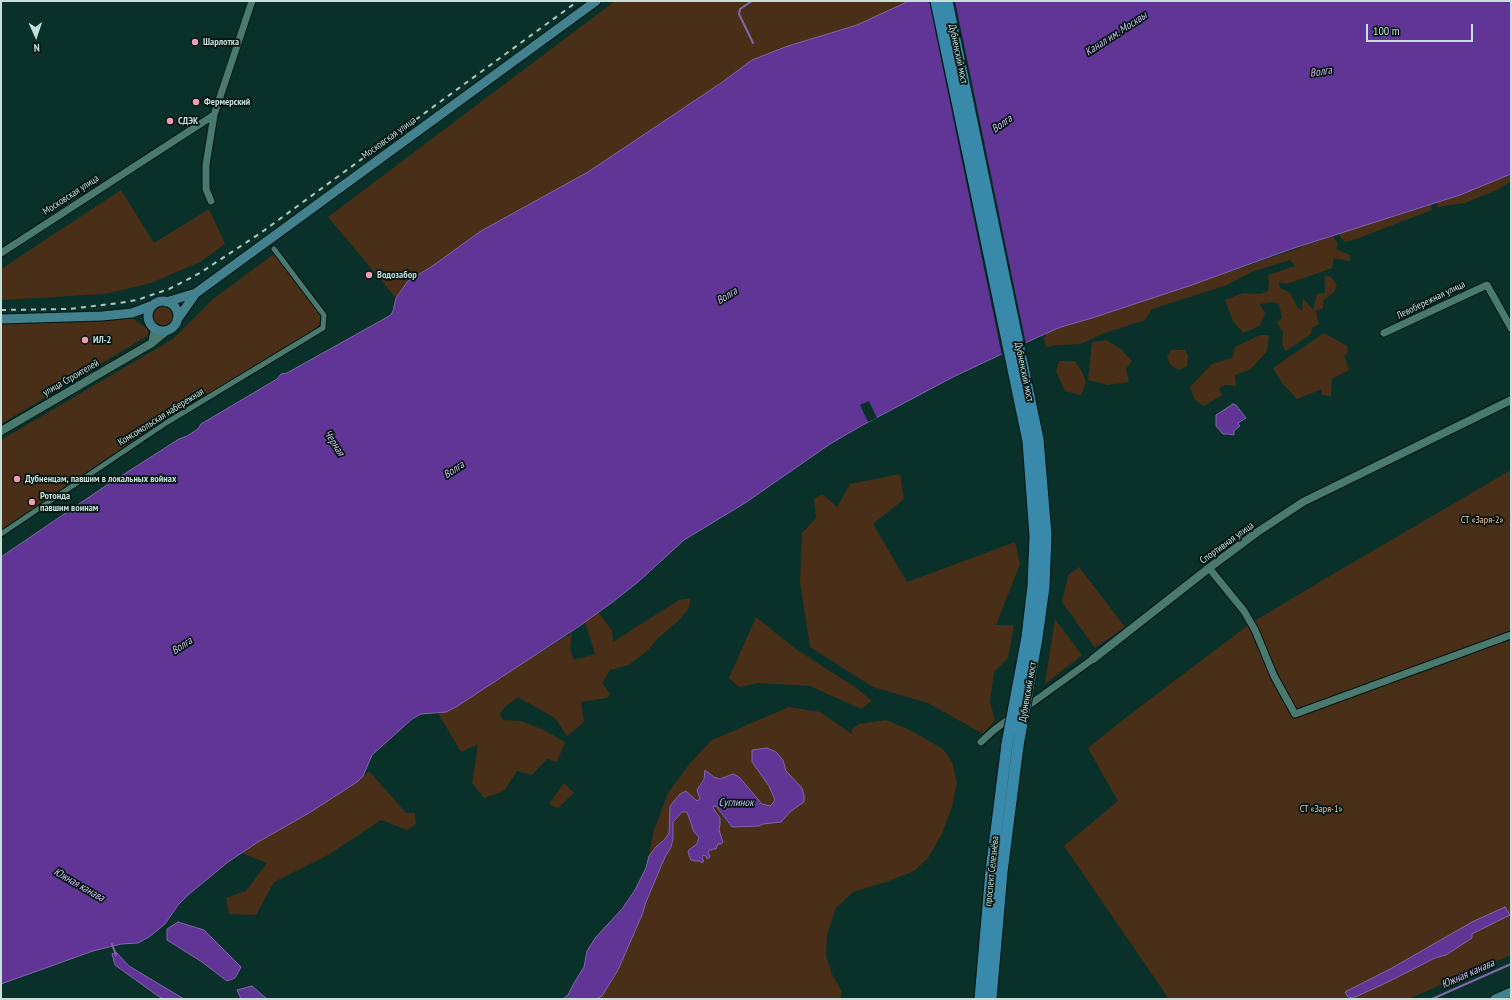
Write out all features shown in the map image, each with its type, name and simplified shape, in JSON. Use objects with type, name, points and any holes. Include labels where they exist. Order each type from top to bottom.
[{"type":"main road","name":"Московская улица","points":[[196,293],[596,1]]},
{"type":"main road","name":"Дубненский мост","points":[[936,1],[1028,441],[1036,536],[1033,586],[1012,745]]},
{"type":"main road","name":"Дубненский мост","points":[[947,1],[1038,439],[1046,535],[1044,587],[1038,638],[1012,745]]},
{"type":"main road","points":[[1,319],[102,316],[132,313],[162,302],[196,293]]},
{"type":"main road","points":[[132,313],[160,331],[168,330],[175,324],[196,293]]},
{"type":"main road","points":[[166,302],[171,304],[176,311],[177,320]]},
{"type":"main road","points":[[152,325],[149,313],[153,305]]},
{"type":"main road","name":"проспект Селезнёва","points":[[980,999],[991,871],[1012,745]]},
{"type":"main road","name":"проспект Селезнёва","points":[[991,999],[1012,745]]},
{"type":"main road","points":[[1495,999],[1511,992]]},
{"type":"street","points":[[211,201],[206,189],[206,165],[214,115],[252,1]]},
{"type":"street","name":"Московская улица","points":[[1,253],[214,115]]},
{"type":"street","name":"Комсомольская набережная","points":[[1,534],[166,423],[323,328],[324,315],[274,249]]},
{"type":"street","name":"Левобережная улица","points":[[1384,333],[1486,285],[1511,328]]},
{"type":"street","points":[[152,325],[152,343]]},
{"type":"street","name":"улица Строителей","points":[[1,431],[152,343],[168,330]]},
{"type":"street","name":"Спортивная улица","points":[[981,742],[994,730],[1093,659],[1209,568],[1303,502],[1511,400]]},
{"type":"street","points":[[1209,568],[1244,611],[1255,630],[1274,676],[1295,714],[1511,635]]},
{"type":"green space","points":[[615,1],[909,1],[857,25],[788,46],[752,60],[721,83],[588,172],[481,231],[431,267],[408,281],[396,298],[328,217]]},
{"type":"green space","points":[[1511,174],[1511,181],[1497,190],[1465,203],[1438,207],[1437,202]]},
{"type":"green space","points":[[121,190],[154,243],[209,209],[225,244],[200,262],[151,283],[105,294],[1,300],[1,269]]},
{"type":"green space","points":[[1431,204],[1432,210],[1356,239],[1345,242],[1338,234]]},
{"type":"green space","points":[[1333,236],[1338,244],[1336,249],[1350,255],[1350,261],[1334,258],[1332,268],[1287,284],[1279,282],[1280,288],[1290,293],[1298,308],[1302,310],[1303,298],[1313,310],[1317,294],[1325,293],[1325,275],[1331,277],[1337,285],[1334,292],[1323,300],[1323,308],[1316,311],[1319,324],[1312,328],[1311,334],[1286,351],[1282,345],[1283,332],[1277,323],[1282,318],[1279,304],[1272,302],[1260,304],[1265,313],[1260,326],[1243,333],[1233,321],[1225,300],[1243,293],[1259,294],[1268,291],[1268,275],[1295,266],[1290,260],[1254,271],[1227,285],[1152,309],[1145,320],[1102,334],[1081,344],[1046,347],[1044,338],[1047,333],[1061,327],[1189,286]]},
{"type":"green space","points":[[274,254],[321,315],[319,326],[1,532],[1,440],[173,339],[213,299]]},
{"type":"green space","points":[[163,305],[167,306],[173,312],[173,320],[167,326],[163,327],[159,326],[153,320],[152,316],[153,312],[159,306]]},
{"type":"green space","points":[[131,317],[149,330],[147,336],[1,424],[1,324],[103,320]]},
{"type":"green space","points":[[1324,333],[1347,346],[1348,352],[1344,356],[1349,370],[1332,379],[1331,396],[1322,395],[1322,389],[1297,399],[1282,383],[1273,368]]},
{"type":"green space","points":[[1260,335],[1269,335],[1267,351],[1251,369],[1235,375],[1236,386],[1225,385],[1219,388],[1222,395],[1204,406],[1194,399],[1190,387],[1212,364],[1232,358],[1235,347]]},
{"type":"green space","points":[[1106,340],[1121,349],[1132,361],[1126,369],[1129,382],[1108,385],[1088,380],[1092,342]]},
{"type":"green space","points":[[1171,350],[1185,350],[1188,356],[1187,366],[1178,370],[1170,364],[1167,357]]},
{"type":"green space","points":[[1059,361],[1075,361],[1086,382],[1081,395],[1065,391],[1056,371]]},
{"type":"green space","name":"СТ «Заря-1»","points":[[1511,470],[1511,955],[1408,999],[1169,999],[1064,846],[1118,801],[1088,748],[1251,623]]},
{"type":"green space","points":[[900,474],[904,499],[873,524],[907,582],[1015,542],[1020,564],[996,625],[1014,625],[1008,658],[994,672],[990,702],[995,720],[983,734],[928,703],[873,687],[810,647],[800,582],[802,533],[816,518],[814,499],[822,494],[837,507],[850,484]]},
{"type":"green space","points":[[1079,567],[1125,627],[1095,648],[1062,602],[1068,575]]},
{"type":"green space","points":[[691,598],[688,610],[677,622],[658,638],[648,650],[629,665],[610,670],[602,683],[610,694],[607,698],[581,702],[584,722],[567,736],[555,718],[518,697],[505,707],[500,714],[503,720],[521,721],[544,730],[565,742],[557,762],[547,759],[532,775],[517,771],[504,791],[484,798],[472,783],[478,744],[461,752],[438,713],[456,707],[489,684],[572,633],[570,649],[574,660],[595,654],[585,622],[598,612],[612,630],[613,642],[679,600]]},
{"type":"green space","points":[[756,617],[797,650],[855,687],[872,701],[861,709],[810,686],[759,683],[739,687],[729,678]]},
{"type":"green space","points":[[1055,619],[1082,655],[1045,684]]},
{"type":"green space","points":[[789,707],[820,712],[852,734],[852,729],[859,724],[886,720],[910,730],[943,749],[952,762],[957,783],[952,806],[942,834],[928,858],[914,871],[886,882],[853,892],[836,908],[827,935],[826,956],[832,974],[842,992],[840,999],[596,999],[602,996],[618,970],[665,857],[671,847],[673,839],[673,822],[680,814],[685,811],[687,812],[692,827],[699,836],[697,844],[690,849],[697,861],[700,861],[703,854],[706,856],[709,851],[716,849],[718,844],[723,842],[719,830],[720,818],[713,808],[714,806],[716,806],[729,825],[735,827],[781,822],[791,811],[804,802],[786,771],[783,760],[767,748],[752,750],[752,762],[769,786],[775,800],[771,806],[762,804],[733,774],[720,779],[714,777],[707,771],[697,790],[700,799],[697,801],[692,796],[670,806],[669,833],[666,839],[656,847],[649,856],[654,830],[668,793],[691,762],[712,740]]},
{"type":"green space","points":[[369,771],[406,813],[415,813],[416,824],[407,830],[381,820],[328,855],[274,882],[256,915],[229,914],[226,898],[246,891],[267,863],[241,853],[309,813],[357,782]]},
{"type":"green space","points":[[564,783],[574,793],[558,808],[549,804]]},
{"type":"water","points":[[909,1],[1511,1],[1511,174],[1460,195],[1291,249],[1189,286],[1061,327],[953,377],[861,426],[830,444],[745,503],[684,540],[638,582],[614,601],[578,627],[456,707],[446,712],[421,714],[412,719],[372,755],[363,776],[357,782],[228,862],[188,895],[178,905],[165,924],[149,937],[138,943],[121,944],[93,951],[1,984],[1,557],[104,487],[179,439],[198,429],[201,424],[277,379],[281,374],[287,373],[391,315],[396,298],[408,281],[431,267],[481,231],[588,172],[721,83],[752,60],[788,46],[857,25]]},
{"type":"water","points":[[1233,404],[1236,405],[1246,418],[1238,423],[1240,426],[1234,431],[1234,435],[1223,434],[1216,426],[1216,415]]},
{"type":"water","name":"Суглинок","points":[[767,748],[776,752],[783,760],[786,771],[802,788],[804,802],[791,811],[781,822],[763,824],[759,826],[732,827],[716,806],[714,806],[713,808],[720,818],[719,830],[723,842],[718,844],[716,849],[708,852],[710,856],[709,858],[707,859],[706,856],[703,855],[702,858],[704,861],[702,863],[700,861],[691,860],[689,855],[688,851],[697,844],[699,837],[694,832],[687,812],[682,812],[673,822],[673,839],[671,847],[665,857],[642,915],[618,970],[602,996],[596,999],[563,999],[568,995],[584,967],[587,951],[596,937],[622,909],[635,890],[646,868],[649,856],[669,833],[670,806],[680,794],[686,791],[697,801],[700,799],[697,790],[704,779],[705,770],[714,777],[720,779],[733,774],[739,777],[762,804],[770,806],[773,803],[775,800],[769,786],[752,762],[752,750]]},
{"type":"water","points":[[1505,907],[1510,915],[1472,934],[1472,938],[1446,955],[1435,958],[1353,998],[1348,997],[1345,992],[1392,968],[1472,922]]},
{"type":"water","points":[[178,922],[204,930],[241,967],[235,978],[227,981],[202,962],[167,940],[167,929]]},
{"type":"water","points":[[116,952],[129,966],[184,999],[164,999],[158,996],[115,965],[112,954]]},
{"type":"water","points":[[252,986],[267,999],[241,999],[237,990]]},
{"type":"pier","points":[[929,1],[955,1],[1026,344],[1002,356]]},
{"type":"pier","points":[[869,401],[877,418],[868,422],[860,405]]},
{"type":"waterway","points":[[752,1],[740,9],[739,14],[753,43]]},
{"type":"waterway","name":"Южная канава","points":[[112,944],[116,955]]},
{"type":"waterway","name":"Южная канава","points":[[1432,999],[1511,964]]},
{"type":"railway","points":[[1,310],[69,309],[137,300],[169,289],[200,273],[262,232],[578,1]]},
{"type":"place","name":"Шарлотка","points":[[195,42]]},
{"type":"place","name":"Фермерский","points":[[196,102]]},
{"type":"place","name":"СДЭК","points":[[170,121]]},
{"type":"place","name":"Водозабор","points":[[369,275]]},
{"type":"place","name":"ИЛ-2","points":[[85,340]]},
{"type":"place","name":"Дубненцам, павшим в локальных войнах","points":[[17,479]]},
{"type":"place","name":"Ротонда павшим воинам","points":[[32,502]]},
{"type":"water label","name":"Канал им. Москвы","points":[[1116,34]]},
{"type":"water label","name":"Волга","points":[[1321,72]]},
{"type":"water label","name":"Волга","points":[[1002,124]]},
{"type":"water label","name":"Волга","points":[[727,296]]},
{"type":"water label","name":"Черная","points":[[334,443]]},
{"type":"water label","name":"Волга","points":[[454,470]]},
{"type":"water label","name":"Волга","points":[[182,646]]},
{"type":"park label","name":"СТ «Заря-2»","points":[[1482,520]]}]
